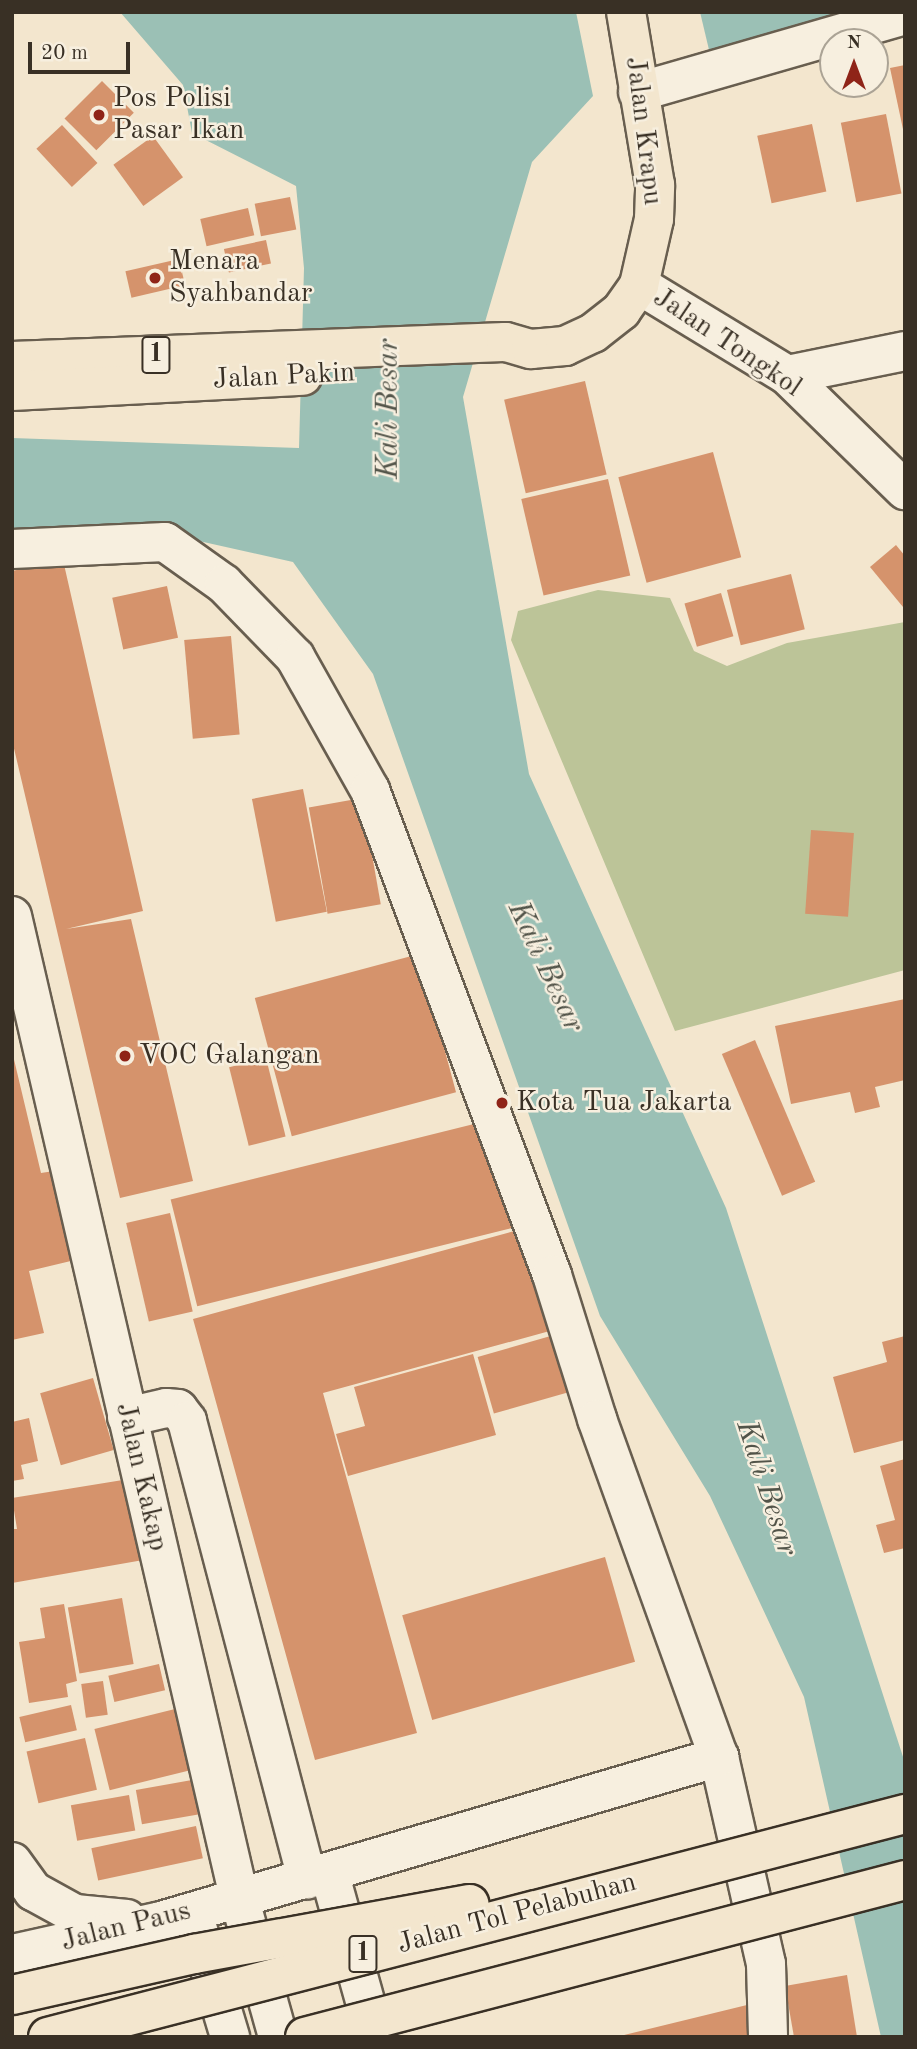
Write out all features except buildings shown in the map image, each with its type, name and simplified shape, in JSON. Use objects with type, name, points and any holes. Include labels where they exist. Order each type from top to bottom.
[{"type":"highway","name":"Jalan Krapu","points":[[514,353],[565,346],[593,333],[621,311],[639,285],[651,245],[655,185],[626,12]]},
{"type":"highway","name":"Jalan Pakin","points":[[12,391],[299,363],[514,353]]},
{"type":"highway","name":"Jalan Pakin","points":[[12,361],[299,363]]},
{"type":"highway","name":"Jalan Tol Pelabuhan","points":[[48,2037],[677,1871],[905,1814]]},
{"type":"highway","points":[[12,1995],[403,1914],[677,1871]]},
{"type":"highway","name":"1","points":[[305,2037],[905,1880]]},
{"type":"street","points":[[637,83],[905,15]]},
{"type":"street","name":"Jalan Tongkol","points":[[639,285],[787,375],[905,490]]},
{"type":"street","points":[[787,375],[905,351]]},
{"type":"street","points":[[12,550],[165,541],[247,606],[295,657],[370,790],[552,1275],[597,1419],[719,1757],[766,1964],[768,2037]]},
{"type":"street","name":"Jalan Kakap","points":[[12,915],[239,1897],[278,2037]]},
{"type":"street","points":[[127,1417],[166,1408],[178,1409],[187,1421],[318,1876],[375,2037]]},
{"type":"street","name":"Jalan Paus","points":[[12,1954],[177,1916],[719,1757]]},
{"type":"street","points":[[12,1861],[33,1891],[75,1914],[177,1916],[230,2037]]},
{"type":"green space","points":[[598,590],[670,598],[694,651],[727,666],[787,643],[905,622],[905,970],[675,1031],[511,640],[518,611]]},
{"type":"water","name":"Kali Besar","points":[[120,12],[576,12],[593,96],[532,162],[463,397],[529,774],[726,1208],[905,1763],[905,2037],[881,2037],[804,1697],[710,1496],[600,1316],[373,674],[293,562],[190,539],[12,543],[12,438],[299,448],[304,268],[296,186],[192,133],[183,85]]},
{"type":"water","points":[[700,12],[845,12],[710,54]]},
{"type":"place","name":"Pos Polisi Pasar Ikan","points":[[99,115]]},
{"type":"place","name":"Menara Syahbandar","points":[[155,278]]},
{"type":"place","name":"VOC Galangan","points":[[125,1056]]},
{"type":"place","name":"Kota Tua Jakarta","points":[[502,1103]]}]
